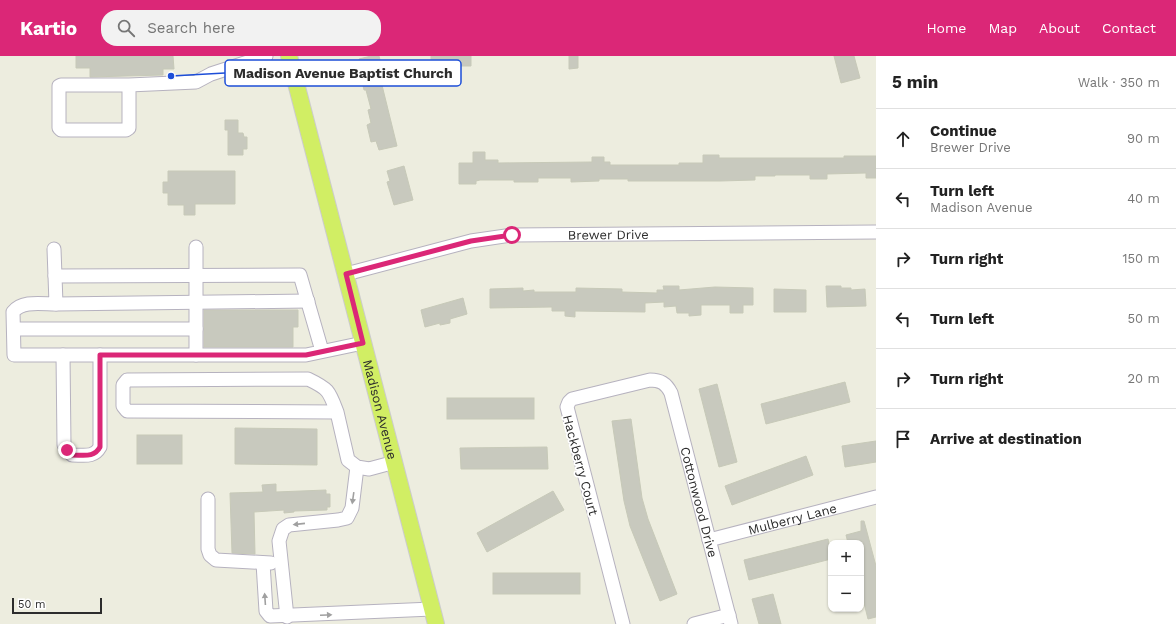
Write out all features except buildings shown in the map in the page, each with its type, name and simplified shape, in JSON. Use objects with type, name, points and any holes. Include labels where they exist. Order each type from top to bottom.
[{"type":"main road","name":"Madison Avenue","points":[[289,56],[434,617]]},
{"type":"street","points":[[129,85],[129,128],[126,130],[61,130],[59,128],[59,86],[61,84],[129,85],[196,82],[211,74],[266,56]]},
{"type":"street","name":"Brewer Drive","points":[[346,274],[471,241],[512,235],[876,232]]},
{"type":"street","points":[[196,247],[196,355]]},
{"type":"street","points":[[54,249],[56,304]]},
{"type":"street","points":[[55,276],[300,275],[322,351]]},
{"type":"street","points":[[308,301],[23,304],[16,307],[13,312],[14,355],[306,355],[363,343]]},
{"type":"street","points":[[14,329],[196,329]]},
{"type":"street","points":[[63,355],[64,445],[72,455],[94,455],[100,447],[100,355]]},
{"type":"street","points":[[337,412],[127,411],[123,406],[123,386],[127,380],[308,379],[321,385],[330,394],[337,412],[348,460],[357,467],[369,469],[395,462]]},
{"type":"street","name":"Hackberry Court","points":[[623,624],[566,407],[572,399],[650,380],[656,380],[664,383]]},
{"type":"street","name":"Cottonwood Drive","points":[[664,383],[671,393],[730,619]]},
{"type":"street","points":[[287,617],[279,541],[283,529],[286,526],[347,518],[352,508],[357,467]]},
{"type":"street","name":"Mulberry Lane","points":[[709,540],[876,497]]},
{"type":"street","points":[[208,499],[208,549],[210,555],[216,560],[281,563]]},
{"type":"street","points":[[263,563],[266,611],[270,616],[434,617]]},
{"type":"street","points":[[694,624],[730,619]]},
{"type":"place","name":"Madison Avenue Baptist Church","points":[[171,76]]},
{"type":"route","points":[[67,450],[72,455],[94,455],[100,447],[100,355],[306,355],[363,343],[346,274],[471,241],[512,235]]}]
